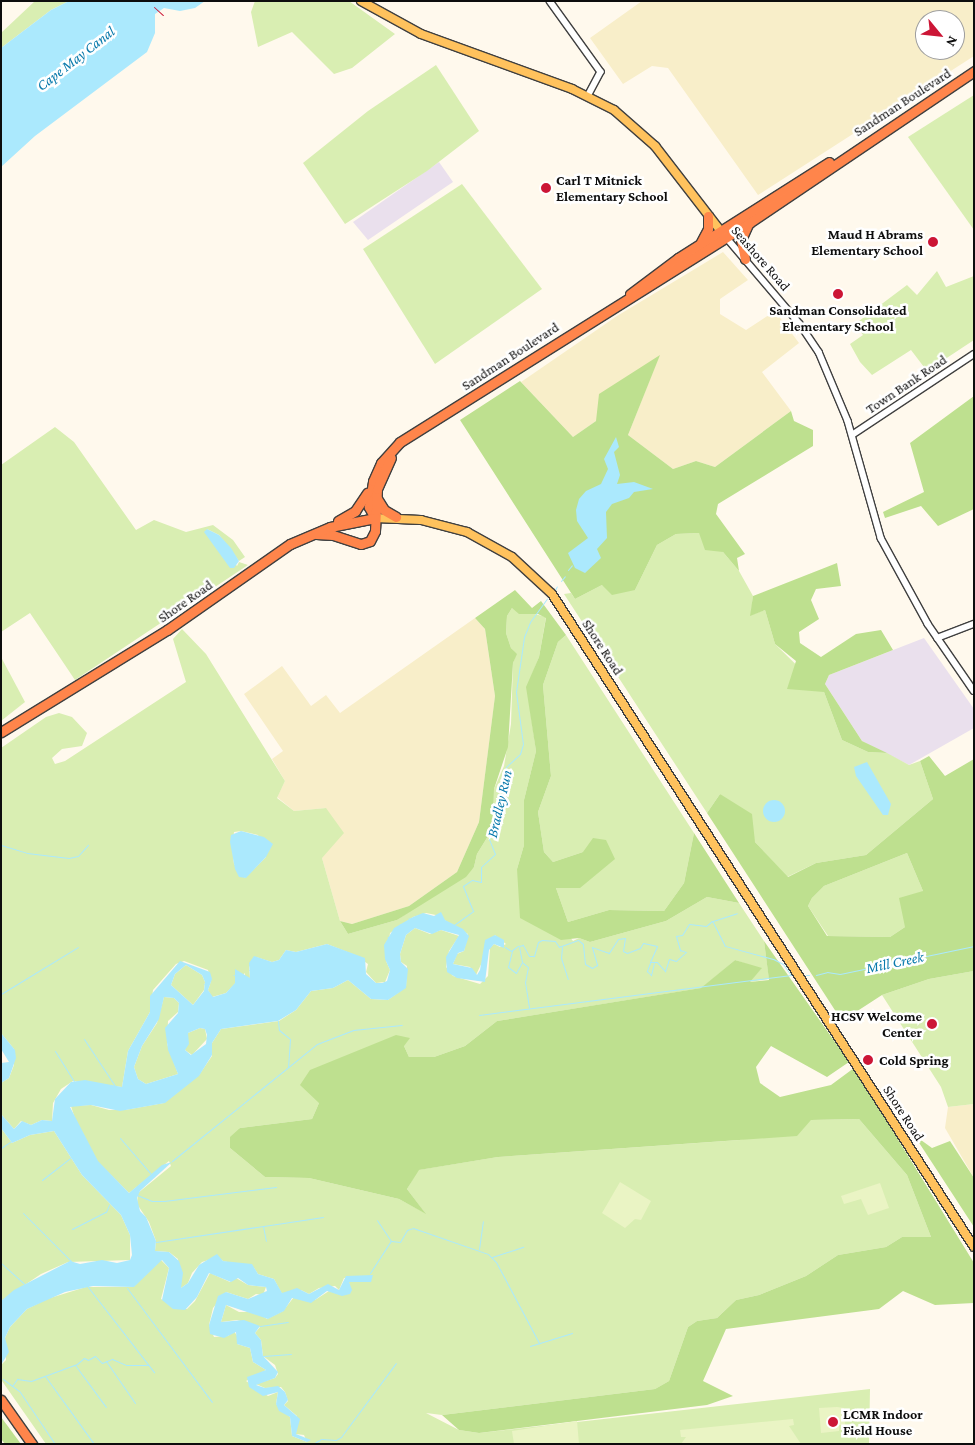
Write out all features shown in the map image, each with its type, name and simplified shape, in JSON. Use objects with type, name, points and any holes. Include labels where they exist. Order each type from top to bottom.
[{"type":"highway","name":"Sandman Boulevard","points":[[628,296],[637,286],[700,245],[749,223],[844,156],[974,71]]},
{"type":"highway","name":"Sandman Boulevard","points":[[375,518],[368,507],[372,481],[385,458],[400,442],[407,440],[723,234],[784,189],[838,157],[844,156]]},
{"type":"highway","points":[[700,245],[707,231],[708,216]]},
{"type":"highway","points":[[745,259],[741,240],[749,223]]},
{"type":"highway","name":"Sandman Boulevard","points":[[375,518],[376,498],[384,470],[407,440]]},
{"type":"highway","points":[[330,527],[359,507],[372,481]]},
{"type":"highway","points":[[376,498],[384,510],[396,518]]},
{"type":"highway","points":[[311,534],[333,535],[364,544],[374,535],[375,518]]},
{"type":"highway","name":"Shore Road","points":[[1,732],[149,642],[284,548],[311,534],[330,527],[375,518]]},
{"type":"highway","points":[[1,1400],[32,1444]]},
{"type":"main road","name":"Seashore Road","points":[[361,1],[420,34],[588,96],[614,110],[655,146],[723,234]]},
{"type":"main road","name":"Shore Road","points":[[375,518],[396,518],[439,523],[483,539],[522,564],[552,594],[974,1247]]},
{"type":"street","points":[[550,1],[601,72],[588,96]]},
{"type":"street","name":"Seashore Road","points":[[723,234],[814,343],[836,390],[852,435],[876,526],[937,638],[974,691]]},
{"type":"street","name":"Town Bank Road","points":[[852,435],[974,354]]},
{"type":"street","points":[[937,638],[974,624]]},
{"type":"shaded area","points":[[642,1],[974,1],[974,56],[758,195],[668,68],[652,66],[623,84],[590,38]]},
{"type":"shaded area","points":[[439,162],[453,182],[368,240],[353,222]]},
{"type":"shaded area","points":[[723,252],[748,280],[720,299],[720,314],[746,330],[775,311],[799,343],[762,372],[791,411],[715,467],[696,461],[673,469],[628,435],[659,356],[596,421],[573,437],[521,382],[617,316]]},
{"type":"shaded area","points":[[475,618],[485,629],[495,696],[479,822],[457,872],[409,906],[352,924],[340,921],[322,858],[326,808],[294,811],[277,797],[285,781],[272,759],[283,751],[244,694],[282,666],[311,706],[326,695],[340,713]]},
{"type":"shaded area","points":[[924,638],[974,709],[974,728],[909,765],[862,741],[825,684],[829,675]]},
{"type":"shaded area","points":[[974,1104],[974,1178],[945,1128],[948,1107]]},
{"type":"green space","points":[[35,1],[69,1],[51,10],[1,48],[1,33]]},
{"type":"green space","points":[[255,1],[349,1],[395,34],[352,68],[334,74],[292,32],[258,47],[251,12]]},
{"type":"green space","points":[[436,65],[479,131],[427,171],[345,224],[303,163],[368,111]]},
{"type":"green space","points":[[974,95],[974,230],[908,137]]},
{"type":"green space","points":[[462,184],[542,289],[435,364],[363,249]]},
{"type":"green space","points":[[937,271],[946,287],[974,276],[974,340],[927,371],[911,350],[872,375],[860,362],[850,344],[863,335],[855,324],[907,285],[917,295]]},
{"type":"green space","points":[[660,355],[628,435],[673,469],[696,461],[715,467],[791,411],[794,421],[813,430],[813,446],[718,504],[716,514],[745,554],[737,558],[739,571],[723,552],[705,550],[699,533],[676,534],[657,545],[635,590],[612,595],[602,585],[575,599],[460,420],[520,381],[573,437],[596,421],[599,394]]},
{"type":"green space","points":[[974,396],[974,509],[938,526],[921,506],[885,518],[883,512],[924,492],[910,443]]},
{"type":"green space","points":[[55,427],[74,442],[136,530],[154,520],[186,532],[213,525],[233,540],[245,557],[239,561],[219,535],[207,529],[237,566],[239,562],[248,565],[75,680],[30,613],[1,632],[1,465]]},
{"type":"green space","points":[[699,533],[723,552],[739,571],[753,596],[751,615],[765,610],[775,644],[824,692],[842,740],[868,752],[887,753],[909,765],[920,761],[933,799],[866,855],[816,863],[787,877],[755,842],[720,794],[707,813],[564,594],[571,593],[575,599],[602,585],[635,590],[657,545],[676,534]]},
{"type":"green space","points":[[837,563],[841,586],[816,589],[811,600],[819,619],[799,632],[800,643],[821,657],[856,634],[881,630],[893,650],[829,675],[825,684],[862,741],[887,753],[868,752],[842,740],[824,692],[787,689],[796,661],[775,644],[765,610],[750,616],[753,596]]},
{"type":"green space","points":[[515,590],[532,608],[541,601],[566,635],[558,642],[543,685],[551,776],[538,812],[544,852],[553,862],[583,852],[593,838],[606,840],[615,859],[580,888],[556,888],[568,922],[609,910],[664,911],[684,883],[694,833],[739,903],[707,897],[666,921],[590,942],[579,938],[561,940],[520,918],[517,869],[524,845],[524,800],[536,751],[526,687],[539,657],[546,618],[538,614],[519,614],[512,608],[507,616],[506,633],[511,648],[517,654],[513,663],[508,747],[494,789],[493,828],[477,854],[474,867],[466,877],[397,920],[348,934],[340,921],[352,924],[409,906],[457,872],[479,822],[495,696],[485,629],[475,618]]},
{"type":"green space","points":[[512,608],[546,617],[539,657],[527,687],[536,751],[524,800],[524,845],[517,869],[573,941],[579,938],[590,942],[666,921],[707,897],[739,903],[764,941],[769,979],[749,982],[761,969],[735,960],[702,988],[497,1021],[465,1046],[434,1057],[409,1057],[404,1046],[319,1103],[312,1119],[240,1128],[230,1148],[265,1177],[309,1178],[399,1199],[425,1213],[407,1189],[418,1170],[498,1157],[740,1140],[811,1120],[859,1119],[907,1175],[931,1237],[902,1237],[886,1247],[838,1255],[806,1276],[759,1295],[736,1300],[717,1318],[697,1321],[688,1327],[669,1381],[655,1389],[442,1415],[426,1413],[459,1430],[479,1433],[870,1389],[869,1444],[46,1444],[2,1381],[1,1365],[6,1360],[5,1338],[10,1327],[27,1309],[47,1299],[86,1287],[133,1287],[161,1260],[169,1268],[161,1299],[180,1309],[187,1309],[195,1301],[210,1273],[230,1282],[236,1278],[248,1285],[266,1287],[263,1295],[256,1294],[248,1299],[226,1292],[213,1308],[209,1325],[214,1337],[228,1336],[234,1331],[239,1339],[237,1344],[250,1348],[253,1362],[266,1370],[246,1381],[268,1396],[278,1392],[276,1404],[290,1417],[292,1436],[307,1442],[304,1435],[296,1434],[297,1416],[284,1405],[288,1401],[281,1387],[265,1388],[256,1384],[275,1378],[278,1374],[275,1365],[263,1356],[261,1340],[255,1333],[260,1327],[237,1320],[221,1322],[226,1305],[239,1312],[256,1312],[267,1319],[283,1311],[294,1297],[315,1300],[329,1291],[350,1294],[349,1282],[371,1282],[361,1276],[344,1278],[339,1290],[335,1286],[319,1288],[309,1294],[301,1290],[282,1294],[274,1279],[258,1274],[254,1268],[223,1261],[218,1257],[202,1262],[192,1273],[188,1283],[181,1288],[178,1259],[169,1252],[155,1251],[156,1241],[149,1222],[137,1204],[138,1193],[171,1166],[169,1161],[129,1193],[97,1161],[77,1125],[71,1106],[91,1105],[109,1110],[125,1110],[164,1103],[199,1075],[212,1056],[212,1043],[221,1029],[279,1021],[296,1010],[311,991],[333,988],[348,980],[371,999],[388,1000],[406,987],[407,966],[401,962],[400,954],[406,935],[415,928],[430,934],[441,930],[459,936],[449,951],[446,967],[453,976],[480,984],[488,976],[490,948],[494,944],[500,947],[506,944],[495,935],[476,975],[470,967],[453,964],[457,954],[464,951],[468,934],[436,915],[426,913],[413,917],[390,933],[386,961],[390,970],[385,982],[376,983],[366,972],[368,964],[355,955],[327,944],[296,952],[286,950],[279,960],[272,962],[256,957],[249,967],[250,978],[245,977],[245,973],[226,993],[212,997],[208,990],[211,981],[208,970],[184,961],[176,964],[153,990],[150,1012],[128,1051],[122,1087],[73,1081],[61,1089],[53,1103],[52,1121],[42,1120],[31,1125],[21,1121],[14,1129],[1,1114],[1,1083],[9,1078],[14,1065],[14,1049],[1,1033],[1,748],[46,717],[59,713],[72,717],[87,733],[82,746],[62,749],[52,758],[55,764],[65,761],[186,682],[173,639],[182,629],[206,654],[285,781],[277,798],[294,811],[326,808],[344,833],[322,858],[340,921],[348,934],[397,920],[474,867],[477,854],[493,828],[494,789],[504,766],[511,724],[513,663],[516,654],[511,648],[506,633],[507,616]],"holes":[[[241,831],[258,835],[266,857],[245,878],[234,864],[232,847],[234,832]]]},
{"type":"green space","points":[[566,635],[694,833],[684,883],[664,911],[609,910],[568,922],[556,888],[583,852],[553,862],[544,852],[538,812],[551,776],[543,685],[558,642]]},
{"type":"green space","points":[[1,657],[25,702],[1,721]]},
{"type":"green space","points":[[929,756],[945,776],[974,759],[974,971],[929,979],[882,995],[842,1021],[707,813],[720,794],[752,814],[755,842],[788,877],[816,863],[866,855],[933,799],[920,761]],"holes":[[[907,853],[923,891],[899,898],[905,927],[890,937],[827,936],[808,906],[812,898],[824,886]]]},
{"type":"green space","points":[[907,853],[923,891],[905,927],[890,937],[828,936],[808,906],[812,898],[824,886]]},
{"type":"green space","points":[[764,941],[849,1062],[827,1077],[771,1046],[756,1067],[760,1083],[780,1097],[831,1085],[854,1068],[974,1263],[974,1303],[935,1305],[903,1291],[879,1309],[726,1329],[703,1381],[733,1396],[707,1405],[479,1433],[459,1430],[442,1415],[655,1389],[669,1381],[688,1327],[697,1321],[717,1318],[736,1300],[759,1295],[806,1276],[838,1255],[886,1247],[902,1237],[931,1237],[907,1175],[859,1119],[811,1120],[797,1136],[498,1157],[419,1170],[407,1189],[426,1214],[399,1199],[309,1178],[265,1177],[230,1148],[230,1137],[240,1128],[312,1119],[319,1103],[300,1085],[310,1070],[396,1035],[410,1038],[404,1046],[409,1057],[434,1057],[465,1046],[497,1021],[701,988],[735,960],[762,968],[750,982],[769,980]]},
{"type":"green space","points":[[186,965],[202,975],[205,982],[204,990],[193,1005],[171,985],[175,974]]},
{"type":"green space","points":[[974,971],[974,1104],[948,1107],[941,1087],[882,995],[929,979]]},
{"type":"green space","points":[[164,997],[174,998],[179,1003],[178,1012],[168,1021],[167,1044],[178,1074],[146,1084],[138,1079],[134,1067],[142,1046],[157,1023]]},
{"type":"green space","points":[[200,1028],[205,1029],[207,1039],[192,1055],[185,1050],[188,1033]]},
{"type":"green space","points":[[1,1128],[12,1143],[30,1135],[54,1131],[82,1175],[121,1215],[130,1235],[130,1260],[68,1262],[41,1274],[1,1301]]},
{"type":"green space","points":[[914,1135],[932,1148],[950,1141],[974,1178],[974,1227]]},
{"type":"green space","points":[[620,1182],[651,1201],[641,1220],[635,1219],[625,1228],[602,1213]]},
{"type":"green space","points":[[880,1183],[889,1208],[868,1215],[861,1199],[844,1204],[841,1196]]},
{"type":"green space","name":"LCMR Indoor Field House","points":[[819,1408],[844,1408],[845,1425],[839,1425],[839,1431],[821,1433]]},
{"type":"green space","points":[[1,1417],[21,1444],[5,1444],[1,1439]]},
{"type":"green space","points":[[793,1419],[794,1425],[789,1426],[801,1444],[681,1444],[686,1437],[681,1437],[680,1430]]},
{"type":"green space","points":[[577,1421],[579,1444],[514,1444],[512,1431]]},
{"type":"water","name":"Cape May Canal","points":[[69,1],[205,1],[195,8],[180,11],[164,8],[155,14],[155,33],[147,52],[35,136],[1,167],[1,48],[51,10]]},
{"type":"water","points":[[616,437],[619,447],[614,452],[620,475],[617,484],[634,482],[653,489],[634,492],[629,498],[612,504],[606,512],[607,538],[597,549],[601,558],[585,573],[575,568],[568,553],[588,538],[577,521],[576,510],[579,499],[586,491],[601,484],[608,469],[604,459]]},
{"type":"water","points":[[207,529],[219,535],[231,548],[239,561],[234,568],[230,568],[204,532]]},
{"type":"water","points":[[867,762],[891,804],[888,815],[883,815],[856,776],[854,767]]},
{"type":"water","points":[[774,800],[782,803],[785,811],[782,819],[774,822],[766,819],[763,811],[766,803]]},
{"type":"water","points":[[241,831],[264,837],[273,844],[266,857],[246,878],[239,877],[235,869],[230,842],[231,835]]},
{"type":"water","points":[[441,912],[445,920],[463,929],[469,936],[464,951],[458,953],[453,964],[472,968],[477,975],[480,970],[485,940],[495,935],[504,940],[504,948],[494,944],[489,950],[485,982],[457,978],[447,972],[446,957],[459,935],[441,930],[432,934],[415,928],[406,935],[400,954],[401,962],[408,969],[406,988],[388,1000],[371,999],[348,980],[333,988],[311,991],[296,1010],[278,1021],[221,1029],[212,1043],[212,1055],[199,1076],[165,1103],[120,1111],[91,1105],[70,1107],[98,1161],[129,1193],[162,1165],[172,1162],[140,1191],[137,1198],[140,1211],[146,1217],[156,1241],[155,1251],[169,1252],[179,1261],[183,1273],[181,1288],[188,1283],[199,1265],[217,1254],[223,1261],[252,1264],[258,1274],[274,1279],[282,1293],[297,1288],[309,1294],[328,1284],[339,1290],[346,1276],[373,1275],[371,1282],[349,1282],[352,1290],[350,1294],[342,1296],[327,1291],[311,1303],[292,1298],[284,1311],[268,1319],[226,1305],[221,1322],[244,1320],[260,1326],[255,1333],[261,1340],[263,1356],[278,1372],[275,1378],[256,1385],[265,1388],[278,1386],[285,1392],[288,1400],[284,1405],[300,1419],[296,1434],[311,1440],[307,1442],[292,1436],[290,1417],[279,1411],[276,1404],[278,1392],[263,1396],[249,1387],[247,1377],[266,1370],[253,1362],[250,1348],[237,1344],[236,1332],[224,1338],[210,1334],[209,1325],[218,1296],[226,1292],[248,1299],[267,1291],[266,1287],[248,1285],[238,1278],[231,1282],[209,1273],[197,1297],[185,1310],[173,1309],[162,1300],[169,1268],[162,1260],[134,1287],[93,1286],[65,1292],[27,1309],[10,1327],[5,1338],[9,1352],[1,1365],[1,1301],[14,1290],[70,1261],[80,1264],[102,1260],[117,1263],[130,1260],[132,1255],[130,1235],[121,1215],[82,1175],[54,1131],[30,1135],[12,1143],[1,1128],[1,1114],[14,1129],[22,1121],[31,1125],[42,1120],[52,1121],[55,1099],[71,1082],[85,1080],[122,1087],[128,1051],[150,1012],[150,996],[180,961],[210,972],[212,979],[208,990],[213,997],[226,993],[235,983],[235,969],[250,978],[249,963],[254,956],[272,962],[279,960],[286,950],[296,952],[327,944],[365,958],[366,974],[376,983],[382,983],[387,981],[390,970],[385,959],[384,945],[394,928],[423,913],[434,916]],"holes":[[[186,965],[202,975],[205,982],[204,991],[193,1005],[171,985],[175,974]],[[164,997],[174,998],[179,1003],[178,1013],[165,1028],[168,1050],[178,1074],[146,1084],[138,1079],[134,1067],[142,1046],[159,1019]],[[200,1028],[205,1029],[207,1035],[206,1044],[191,1055],[185,1050],[189,1044],[188,1033]]]},
{"type":"water","points":[[1,1033],[15,1050],[16,1058],[9,1078],[1,1083],[1,1063],[9,1062],[1,1049]]},
{"type":"waterway","name":"Bradley Run","points":[[568,570],[572,565]]},
{"type":"waterway","name":"Bradley Run","points":[[561,581],[565,576]]},
{"type":"waterway","name":"Bradley Run","points":[[555,590],[557,586]]},
{"type":"waterway","name":"Bradley Run","points":[[454,925],[473,911],[463,886],[472,880],[481,882],[481,867],[495,854],[489,839],[500,815],[506,767],[520,754],[523,744],[516,692],[524,637],[530,622],[547,599]]},
{"type":"waterway","points":[[1,845],[27,853],[69,858],[78,856],[88,845]]},
{"type":"waterway","points":[[713,921],[737,913]]},
{"type":"waterway","name":"Mill Creek","points":[[479,1015],[791,975],[783,964],[773,959],[725,946],[712,921],[706,926],[689,924],[682,935],[676,936],[680,950],[686,952],[676,961],[669,959],[665,971],[657,962],[650,962],[657,946],[643,943],[640,948],[627,953],[623,951],[625,938],[618,939],[609,953],[592,947],[597,965],[592,968],[585,964],[583,944],[578,940],[559,947],[555,941],[542,940],[538,942],[534,956],[529,956],[523,945],[519,946]]},
{"type":"waterway","name":"Mill Creek","points":[[505,947],[511,951],[518,946]]},
{"type":"waterway","name":"Mill Creek","points":[[816,975],[827,972],[840,974],[974,946]]},
{"type":"waterway","points":[[1,994],[78,947]]},
{"type":"waterway","name":"Mill Creek","points":[[512,951],[508,967],[516,973],[522,962],[519,947]]},
{"type":"waterway","points":[[562,947],[561,958],[568,979]]},
{"type":"waterway","points":[[523,963],[528,967],[525,982],[529,1008]]},
{"type":"waterway","name":"Mill Creek","points":[[650,963],[647,971],[651,975],[654,963]]},
{"type":"waterway","points":[[278,1021],[279,1030],[290,1039],[288,1067]]},
{"type":"waterway","points":[[172,1161],[317,1044],[353,1030],[402,1025]]},
{"type":"waterway","points":[[84,1039],[117,1089]]},
{"type":"waterway","points":[[55,1051],[74,1081]]},
{"type":"waterway","points":[[120,1138],[151,1174]]},
{"type":"waterway","points":[[1,1148],[10,1142]]},
{"type":"waterway","points":[[42,1180],[70,1158]]},
{"type":"waterway","points":[[137,1195],[152,1201],[164,1201],[276,1187]]},
{"type":"waterway","points":[[72,1229],[106,1212],[109,1205]]},
{"type":"waterway","points":[[23,1213],[71,1261]]},
{"type":"waterway","points":[[156,1242],[323,1217]]},
{"type":"waterway","points":[[370,1273],[391,1241],[377,1220]]},
{"type":"waterway","points":[[479,1249],[483,1221]]},
{"type":"waterway","points":[[263,1226],[266,1241]]},
{"type":"waterway","points":[[391,1241],[400,1242],[407,1230],[413,1228],[488,1254],[496,1262],[539,1343]]},
{"type":"waterway","points":[[492,1257],[523,1247]]},
{"type":"waterway","points":[[1,1263],[24,1284]]},
{"type":"waterway","points":[[88,1287],[154,1372]]},
{"type":"waterway","points":[[127,1288],[212,1402]]},
{"type":"waterway","points":[[260,1326],[288,1322]]},
{"type":"waterway","points":[[530,1346],[572,1333]]},
{"type":"waterway","points":[[263,1356],[291,1354]]},
{"type":"waterway","points":[[12,1386],[17,1379],[31,1381],[77,1364],[84,1358],[88,1360],[95,1356],[102,1363],[112,1359],[126,1365],[148,1365]]},
{"type":"waterway","points":[[106,1361],[135,1403]]},
{"type":"waterway","points":[[313,1444],[321,1439],[336,1440],[341,1437],[396,1363]]},
{"type":"waterway","points":[[75,1365],[106,1407]]},
{"type":"waterway","points":[[45,1376],[94,1444]]},
{"type":"waterway","points":[[3,1379],[20,1392],[55,1444]]},
{"type":"railway","points":[[154,7],[163,15]]},
{"type":"place","name":"Carl T Mitnick Elementary School","points":[[546,188]]},
{"type":"place","name":"Maud H Abrams Elementary School","points":[[933,242]]},
{"type":"place","name":"Sandman Consolidated Elementary School","points":[[838,294]]},
{"type":"place","name":"HCSV Welcome Center","points":[[932,1024]]},
{"type":"place","name":"Cold Spring","points":[[868,1060]]},
{"type":"place","name":"LCMR Indoor Field House","points":[[833,1422]]}]
